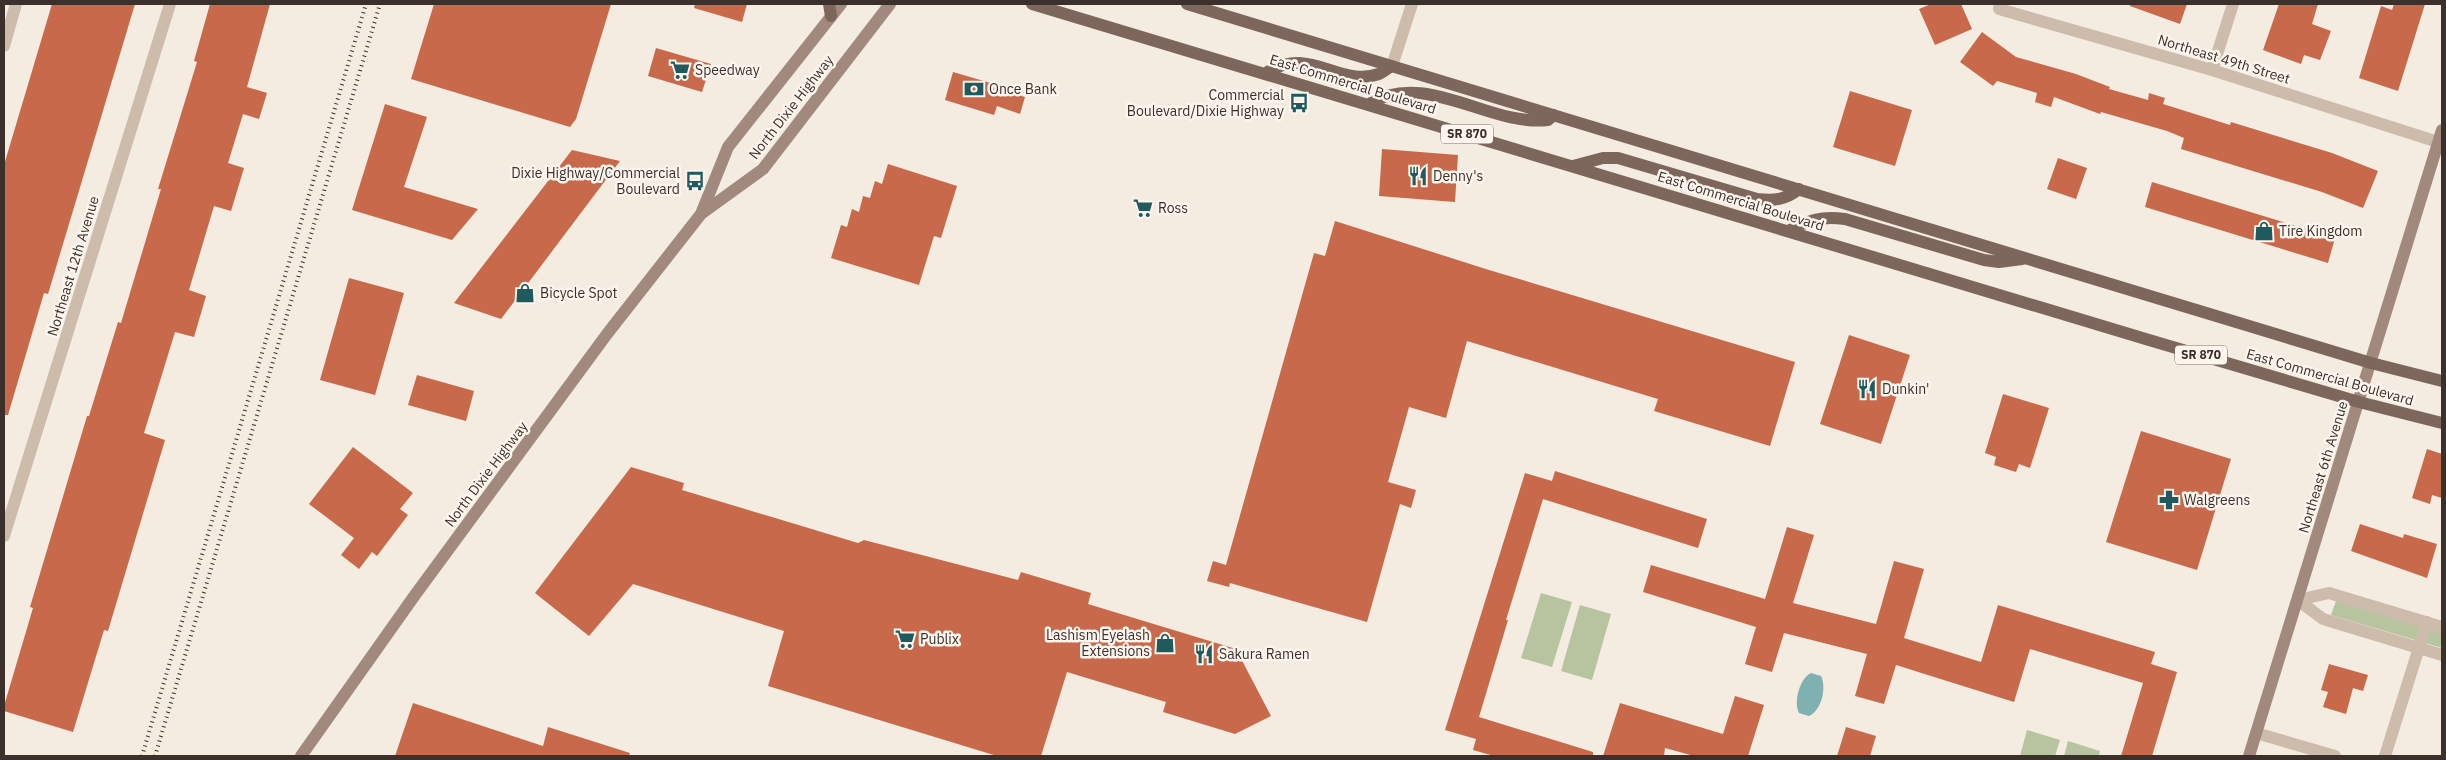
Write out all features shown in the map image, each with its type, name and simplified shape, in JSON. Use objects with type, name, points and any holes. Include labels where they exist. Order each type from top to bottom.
[{"type":"main road","name":"North Dixie Highway","points":[[701,214],[728,147],[830,10],[841,4]]},
{"type":"main road","name":"North Dixie Highway","points":[[301,756],[438,563],[607,334],[701,214],[763,169],[890,4]]},
{"type":"main road","name":"East Commercial Boulevard","points":[[1032,4],[2359,402],[2442,423]]},
{"type":"main road","name":"East Commercial Boulevard","points":[[1187,4],[2371,363],[2442,381]]},
{"type":"main road","points":[[1266,73],[1278,65],[1294,62],[1306,62],[1352,76],[1379,74],[1392,66]]},
{"type":"main road","points":[[1369,104],[1382,96],[1419,93],[1525,122],[1548,120],[1554,115]]},
{"type":"main road","name":"Northeast 6th Avenue","points":[[2249,756],[2440,136]]},
{"type":"main road","points":[[1573,166],[1603,158],[1618,158],[1765,200],[1787,198],[1799,189]]},
{"type":"main road","points":[[1788,231],[1811,219],[1831,217],[1845,219],[1984,260],[1999,262],[2027,258]]},
{"type":"street","points":[[4,46],[16,4]]},
{"type":"street","name":"Northeast 12th Avenue","points":[[4,536],[170,4]]},
{"type":"street","points":[[1392,66],[1412,4]]},
{"type":"street","points":[[2212,70],[2232,4]]},
{"type":"street","name":"Northeast 49th Street","points":[[2000,6],[2440,136]]},
{"type":"street","points":[[2298,600],[2329,593],[2442,627]]},
{"type":"street","points":[[2298,600],[2323,619],[2442,655]]},
{"type":"street","points":[[2385,756],[2427,622]]},
{"type":"street","points":[[2256,733],[2335,756]]},
{"type":"green space","points":[[1541,593],[1572,602],[1552,667],[1521,658]]},
{"type":"green space","points":[[2336,601],[2442,632],[2442,648],[2331,615]]},
{"type":"green space","points":[[1580,605],[1611,614],[1592,680],[1561,671]]},
{"type":"green space","points":[[2027,730],[2060,740],[2055,756],[2020,756]]},
{"type":"green space","points":[[2068,741],[2100,751],[2099,756],[2064,756]]},
{"type":"water","points":[[1811,673],[1821,676],[1823,693],[1817,709],[1809,716],[1799,713],[1797,697],[1801,685]]},
{"type":"building","points":[[52,4],[135,4],[48,294],[44,293],[8,415],[4,415],[4,165]]},
{"type":"building","points":[[210,4],[270,4],[247,87],[267,93],[259,119],[243,114],[228,163],[244,168],[231,211],[214,206],[189,290],[206,296],[194,337],[175,332],[144,433],[165,440],[108,631],[104,630],[73,732],[4,711],[4,706],[33,608],[30,607],[87,416],[89,416],[118,322],[121,323],[161,189],[158,189],[197,62],[194,61]]},
{"type":"building","points":[[434,4],[611,4],[576,119],[570,127],[411,79]]},
{"type":"building","points":[[695,4],[747,4],[742,22],[694,8]]},
{"type":"building","points":[[1931,4],[1961,4],[1972,29],[1935,45],[1919,9]]},
{"type":"building","points":[[2130,4],[2187,4],[2180,24],[2130,6]]},
{"type":"building","points":[[2279,4],[2318,4],[2312,24],[2331,31],[2320,60],[2304,55],[2301,64],[2263,50]]},
{"type":"building","points":[[2394,4],[2425,4],[2398,91],[2359,78],[2381,6],[2392,10]]},
{"type":"building","points":[[1982,32],[2016,57],[2076,74],[2110,87],[2109,89],[2148,100],[2149,93],[2165,98],[2163,104],[2230,125],[2231,122],[2332,153],[2378,171],[2363,208],[2322,192],[2181,149],[2184,138],[2167,131],[2101,112],[2100,114],[2054,97],[2051,107],[2035,102],[2037,93],[1997,81],[1993,86],[1960,62]]},
{"type":"building","points":[[656,48],[711,64],[702,92],[648,76]]},
{"type":"building","points":[[953,72],[994,84],[993,87],[1025,97],[1020,114],[997,106],[994,115],[945,100]]},
{"type":"building","points":[[1850,91],[1912,110],[1895,166],[1833,147]]},
{"type":"building","points":[[385,104],[427,117],[404,187],[478,209],[452,240],[352,210]]},
{"type":"building","name":"Denny's","points":[[1382,149],[1458,155],[1455,202],[1379,196]]},
{"type":"building","points":[[572,150],[620,161],[501,319],[454,303]]},
{"type":"building","points":[[2058,158],[2087,168],[2076,199],[2047,189]]},
{"type":"building","points":[[888,164],[957,186],[941,238],[934,236],[919,285],[831,258],[841,225],[847,227],[852,209],[859,212],[863,196],[870,198],[875,181],[882,184]]},
{"type":"building","points":[[2152,182],[2335,238],[2328,263],[2145,207]]},
{"type":"building","points":[[1335,221],[1489,270],[1795,362],[1770,446],[1654,411],[1658,399],[1467,341],[1446,418],[1409,407],[1388,482],[1416,490],[1411,508],[1400,504],[1367,622],[1230,583],[1229,587],[1207,581],[1213,561],[1226,565],[1314,253],[1325,256]]},
{"type":"building","points":[[349,278],[404,293],[375,395],[320,380]]},
{"type":"building","points":[[1849,335],[1910,355],[1881,444],[1820,424]]},
{"type":"building","points":[[417,375],[474,391],[466,421],[408,405]]},
{"type":"building","points":[[2003,394],[2049,408],[2030,468],[2019,464],[2016,472],[1994,465],[1996,457],[1985,453]]},
{"type":"building","points":[[2141,431],[2231,459],[2197,570],[2106,542]]},
{"type":"building","points":[[353,447],[413,493],[400,509],[408,515],[377,556],[372,552],[359,569],[341,555],[354,538],[309,504]]},
{"type":"building","points":[[2427,449],[2442,454],[2442,498],[2432,495],[2430,504],[2412,498]]},
{"type":"building","points":[[631,467],[684,483],[682,490],[858,543],[864,540],[1018,580],[1021,572],[1091,593],[1088,604],[1236,649],[1271,716],[1235,734],[1163,712],[1166,702],[1067,672],[1041,756],[997,756],[768,686],[784,631],[633,584],[589,636],[535,593]]},
{"type":"building","points":[[1555,471],[1707,519],[1698,548],[1543,499],[1479,717],[1593,752],[1593,756],[1494,756],[1473,750],[1476,739],[1445,730],[1525,473],[1552,481]]},
{"type":"building","points":[[2360,524],[2403,538],[2404,534],[2437,544],[2427,578],[2351,551]]},
{"type":"building","points":[[1787,527],[1814,535],[1793,603],[1876,624],[1894,561],[1924,569],[1904,638],[1981,662],[1998,605],[2155,652],[2151,664],[2177,672],[2152,756],[2121,756],[2143,683],[2030,649],[2014,702],[1896,665],[1884,704],[1855,696],[1867,654],[1784,633],[1772,672],[1745,664],[1756,627],[1643,592],[1651,565],[1765,599]]},
{"type":"building","points":[[2329,664],[2368,675],[2363,691],[2353,688],[2346,714],[2323,707],[2328,692],[2321,690]]},
{"type":"building","points":[[1735,696],[1764,705],[1748,756],[1694,756],[1665,748],[1664,756],[1603,756],[1620,703],[1723,734]]},
{"type":"building","points":[[413,703],[543,746],[548,727],[630,753],[629,756],[395,756]]},
{"type":"building","points":[[1846,727],[1876,736],[1870,756],[1837,756]]},
{"type":"railway","points":[[142,756],[366,4]]},
{"type":"railway","points":[[155,756],[380,4]]},
{"type":"place","name":"Speedway","points":[[680,70]]},
{"type":"place","name":"Once Bank","points":[[974,89]]},
{"type":"place","name":"Commercial Boulevard/Dixie Highway","points":[[1299,103]]},
{"type":"place","name":"Denny's","points":[[1418,176]]},
{"type":"place","name":"Dixie Highway/Commercial Boulevard","points":[[695,181]]},
{"type":"place","name":"Ross","points":[[1143,208]]},
{"type":"place","name":"Tire Kingdom","points":[[2264,231]]},
{"type":"place","name":"Bicycle Spot","points":[[525,293]]},
{"type":"place","name":"Dunkin'","points":[[1867,389]]},
{"type":"place","name":"Walgreens","points":[[2169,500]]},
{"type":"place","name":"Publix","points":[[905,639]]},
{"type":"place","name":"Lashism Eyelash Extensions","points":[[1165,643]]},
{"type":"place","name":"Sakura Ramen","points":[[1204,654]]}]
